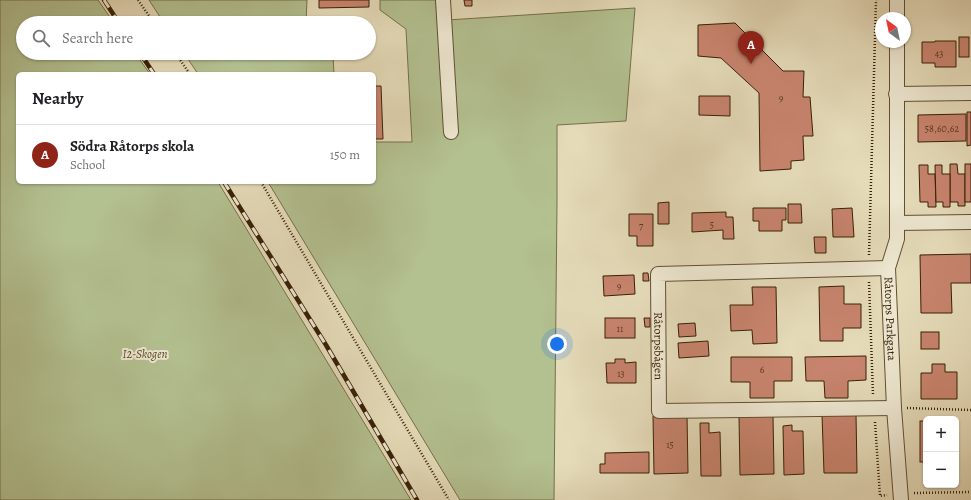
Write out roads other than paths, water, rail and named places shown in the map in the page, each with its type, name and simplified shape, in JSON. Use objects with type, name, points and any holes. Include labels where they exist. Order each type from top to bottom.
[{"type":"street","points":[[443,0],[451,132]]},
{"type":"street","points":[[897,0],[897,12]]},
{"type":"street","name":"Råtorps Parkgata","points":[[897,48],[897,239],[888,268],[894,408],[901,500]]},
{"type":"street","points":[[896,94],[971,92]]},
{"type":"street","points":[[897,223],[971,222]]},
{"type":"street","name":"Råtorpsbågen","points":[[888,268],[658,274],[659,411],[894,408]]},
{"type":"railway","points":[[104,0],[114,16]]},
{"type":"railway","points":[[145,60],[153,72]]},
{"type":"railway","points":[[225,184],[326,345],[417,500]]},
{"type":"place","name":"Södra Råtorps skola","points":[[751,64]]},
{"type":"park label","name":"I2-Skogen","points":[[145,354]]}]
